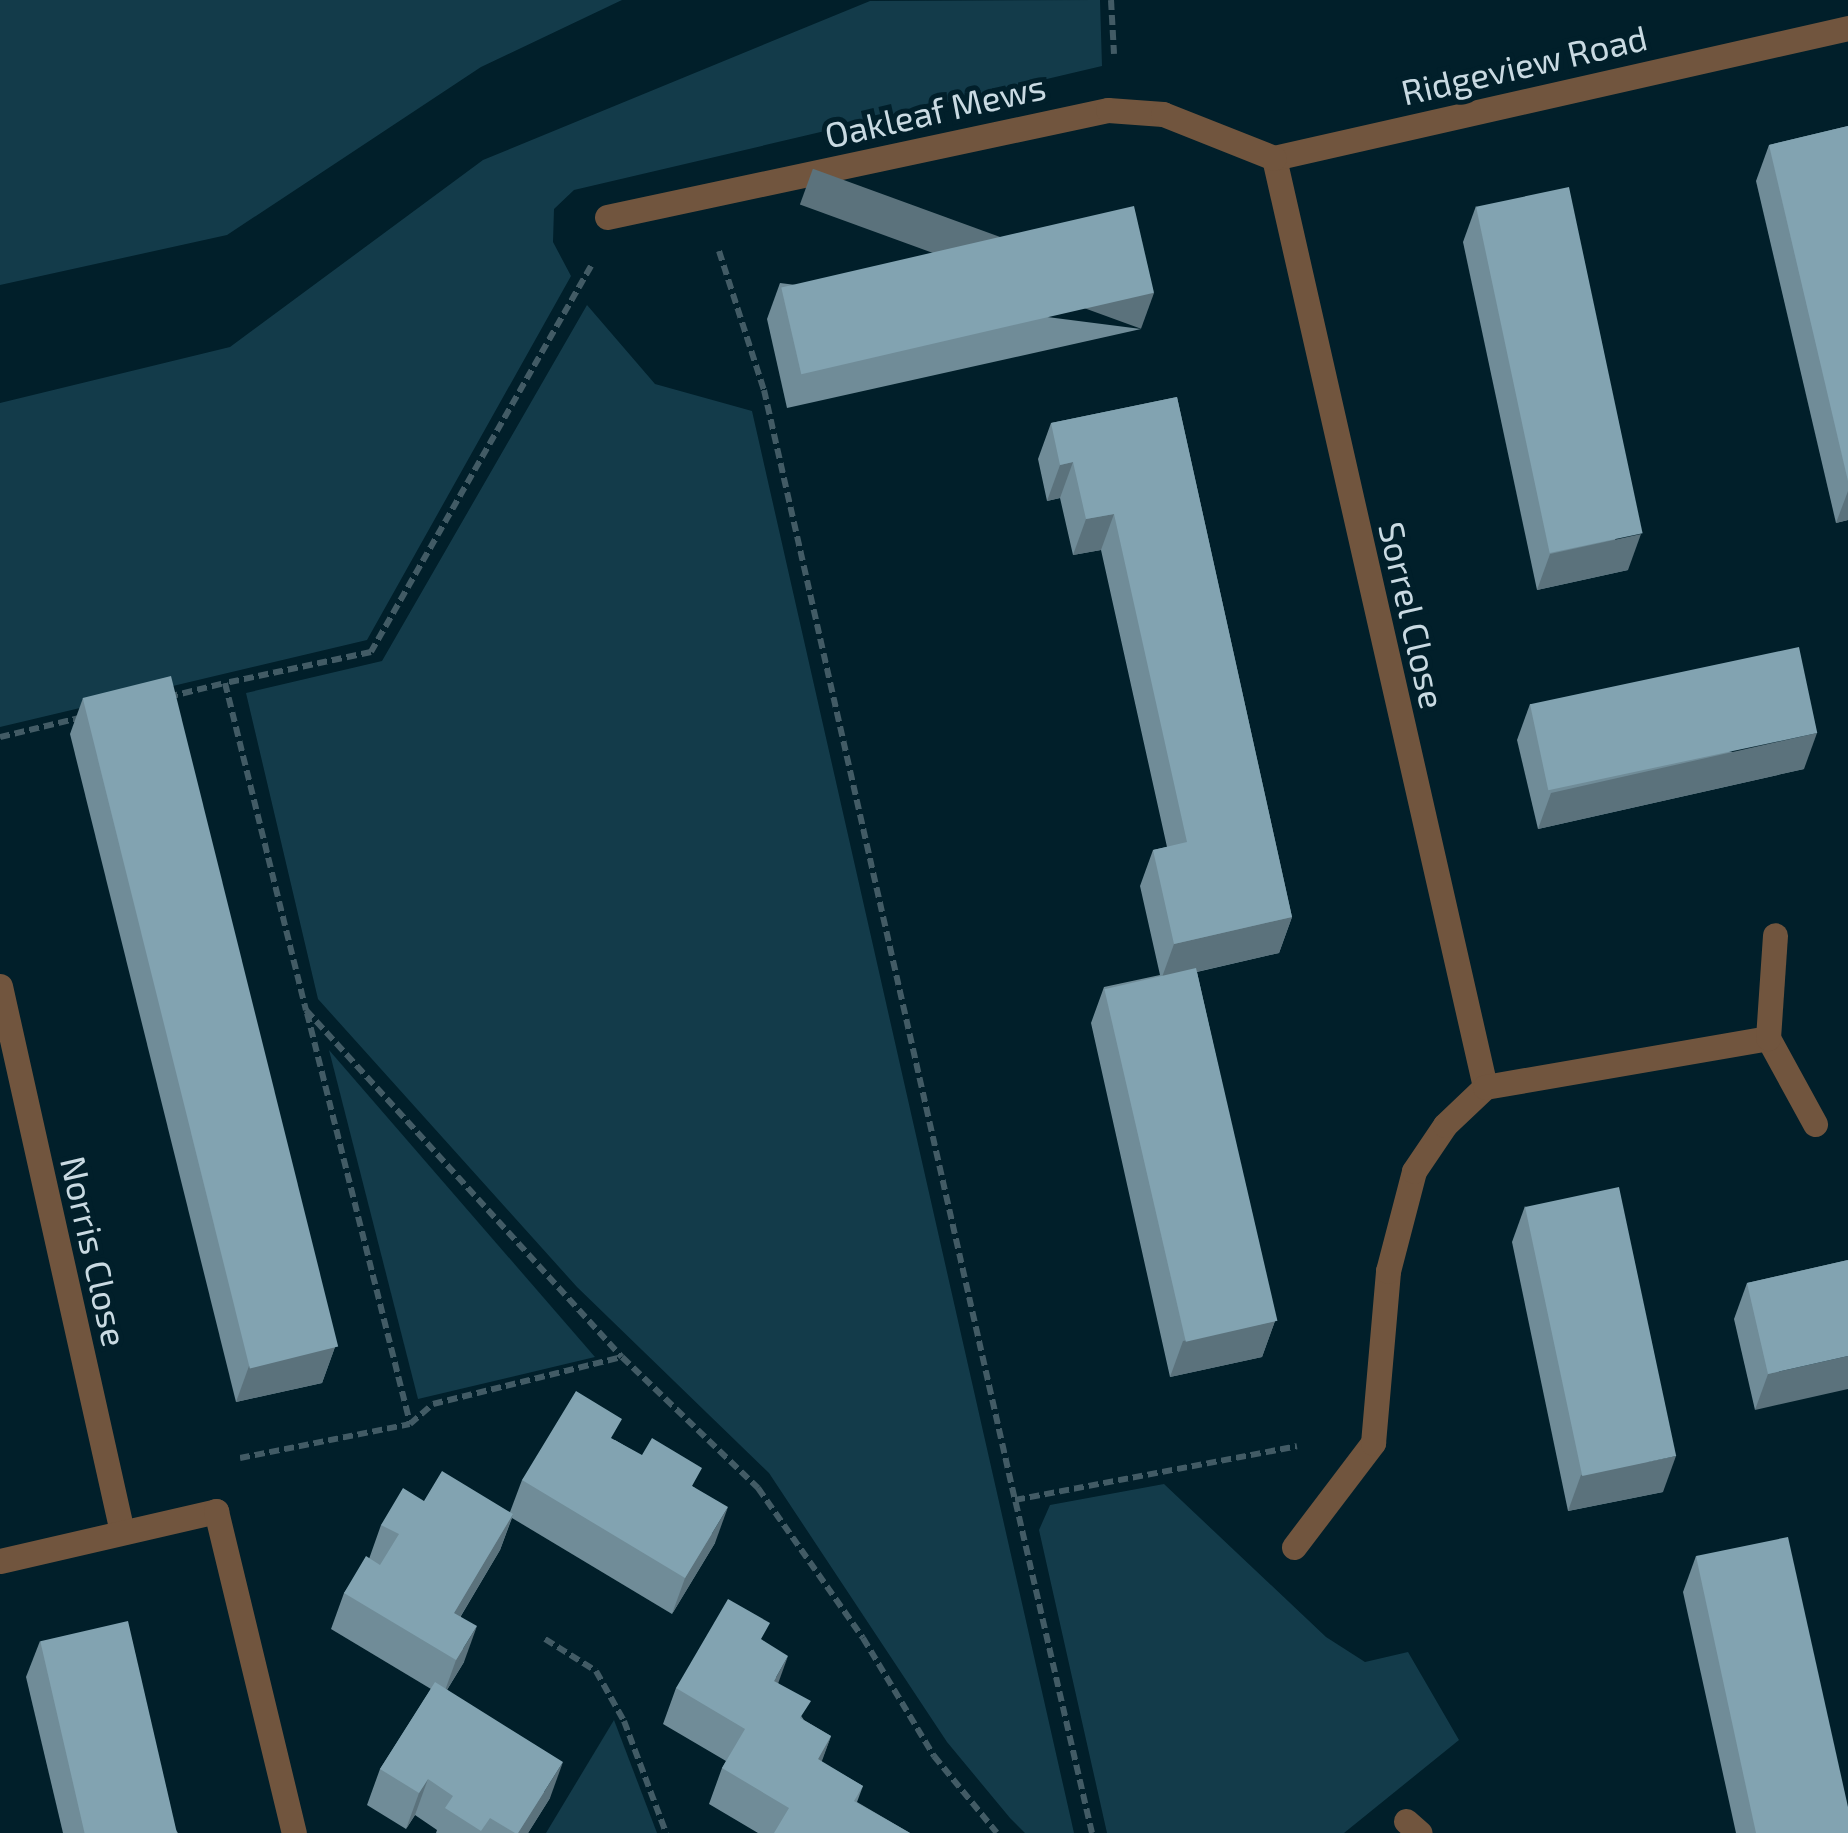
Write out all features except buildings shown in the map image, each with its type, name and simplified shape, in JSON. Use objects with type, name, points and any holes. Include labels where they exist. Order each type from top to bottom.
[{"type":"street","name":"Ridgeview Road","points":[[1274,158],[1848,28]]},
{"type":"street","name":"Oakleaf Mews","points":[[607,217],[1108,110],[1162,114],[1274,158]]},
{"type":"street","name":"Sorrel Close","points":[[1274,158],[1485,1087]]},
{"type":"street","points":[[1774,935],[1768,1038],[1815,1124]]},
{"type":"street","name":"Norris Close","points":[[0,986],[122,1532]]},
{"type":"street","points":[[1294,1547],[1374,1443],[1388,1271],[1414,1171],[1445,1125],[1485,1087],[1768,1038]]},
{"type":"street","points":[[0,1560],[216,1511],[294,1833]]},
{"type":"path","points":[[701,198],[764,390],[1092,1833]]},
{"type":"path","points":[[150,701],[372,652],[583,288],[607,217]]},
{"type":"path","points":[[225,684],[410,1424]]},
{"type":"path","points":[[0,737],[94,714]]},
{"type":"path","points":[[306,1010],[622,1357],[758,1488],[863,1638],[934,1756],[996,1833]]},
{"type":"path","points":[[224,1462],[410,1424],[432,1404],[622,1357]]},
{"type":"path","points":[[1015,1500],[1302,1446],[1374,1443]]},
{"type":"path","points":[[545,1639],[596,1670],[624,1721],[666,1833]]},
{"type":"shaded area","points":[[0,0],[622,0],[481,67],[227,235],[0,285]]},
{"type":"shaded area","points":[[1100,0],[1102,66],[574,190],[554,209],[553,242],[571,276],[367,640],[0,727],[0,403],[230,347],[483,160],[870,1]]},
{"type":"shaded area","points":[[587,305],[655,384],[752,411],[1074,1833],[1025,1833],[1010,1818],[947,1742],[769,1473],[577,1287],[318,999],[246,693],[382,661]]},
{"type":"shaded area","points":[[329,1050],[595,1357],[418,1399]]},
{"type":"shaded area","points":[[1164,1484],[1326,1637],[1365,1662],[1408,1652],[1459,1740],[1344,1833],[1107,1833],[1039,1530],[1050,1505]]},
{"type":"shaded area","points":[[614,1720],[657,1833],[546,1833]]}]
